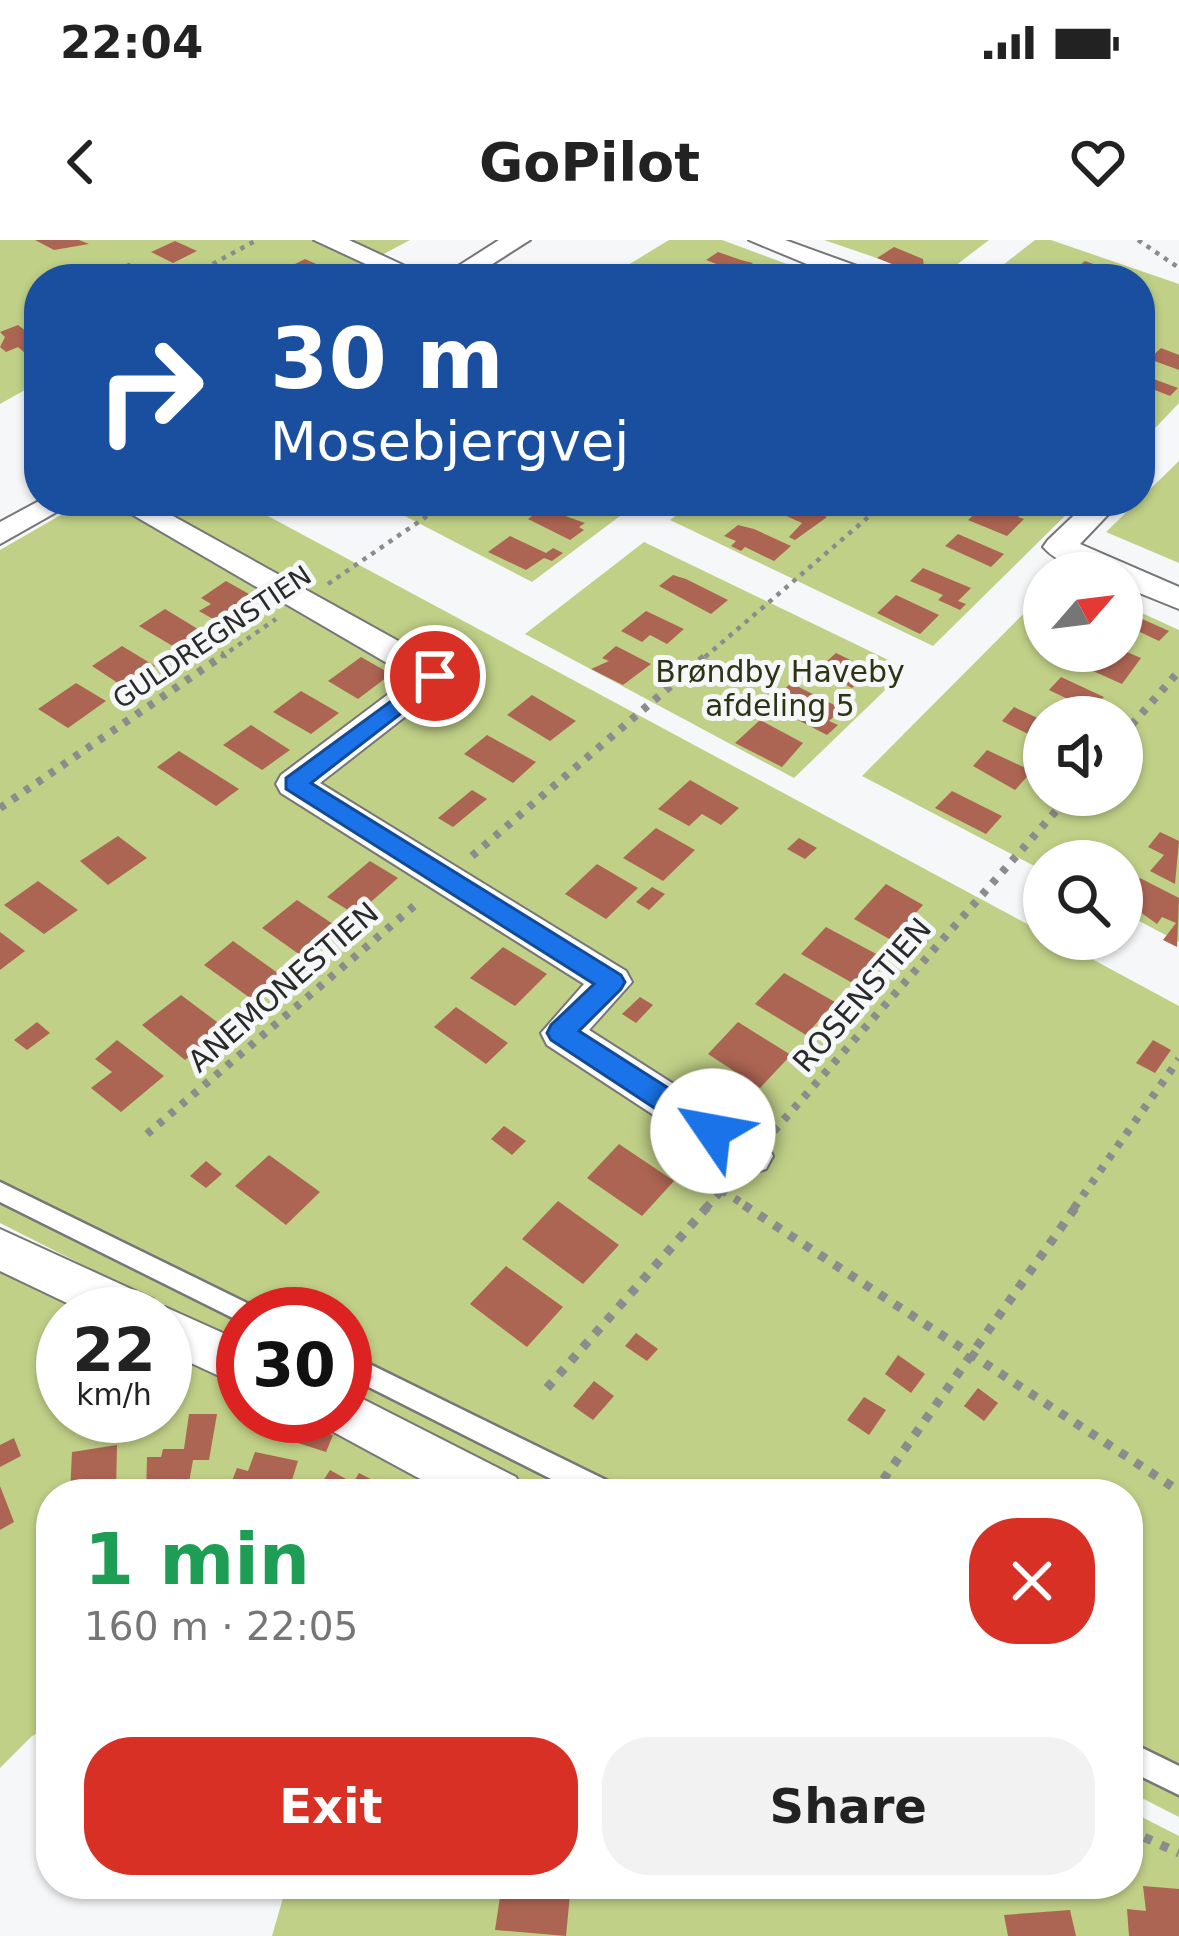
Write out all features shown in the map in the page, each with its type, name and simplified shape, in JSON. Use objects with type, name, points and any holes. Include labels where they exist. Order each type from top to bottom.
[{"type":"street","points":[[327,240],[384,264]]},
{"type":"street","points":[[477,264],[518,240]]},
{"type":"street","points":[[762,240],[827,264]]},
{"type":"street","points":[[0,535],[34,516]]},
{"type":"street","points":[[151,516],[435,676],[294,784],[612,982],[561,1033],[752,1156]]},
{"type":"street","points":[[1071,552],[1059,547],[1091,516]]},
{"type":"street","points":[[1143,582],[1179,598]]},
{"type":"street","points":[[0,1249],[80,1287]]},
{"type":"street","points":[[372,1427],[470,1479]]},
{"type":"lane","points":[[0,1191],[216,1299]]},
{"type":"lane","points":[[372,1376],[577,1479]]},
{"type":"lane","points":[[1143,1763],[1179,1781]]},
{"type":"path","points":[[213,264],[257,240]]},
{"type":"path","points":[[1138,240],[1179,268]]},
{"type":"path","name":"GULDREGNSTIEN","points":[[0,808],[426,516]]},
{"type":"path","name":"ANEMONESTIEN","points":[[147,1134],[869,516]]},
{"type":"path","points":[[1143,712],[1179,671]]},
{"type":"path","name":"ROSENSTIEN","points":[[547,1388],[1052,816]]},
{"type":"path","points":[[884,1479],[1179,1058]]},
{"type":"path","points":[[722,1190],[1179,1491]]},
{"type":"path","points":[[1143,1837],[1179,1853]]},
{"type":"green space","points":[[0,240],[410,240],[365,264],[24,264],[24,390],[0,404]]},
{"type":"green space","points":[[669,240],[722,240],[787,264],[630,264]]},
{"type":"green space","points":[[824,240],[989,240],[958,264],[894,264]]},
{"type":"green space","points":[[1035,240],[1051,240],[1121,264],[1004,264]]},
{"type":"green space","points":[[1155,276],[1179,284],[1179,403],[1155,428]]},
{"type":"green space","points":[[1179,461],[1179,563],[1106,532],[1122,516],[1155,516],[1155,484]]},
{"type":"green space","points":[[59,516],[268,516],[1023,922],[1023,960],[1094,960],[1179,1006],[1179,1817],[1143,1799],[1143,1479],[508,1479],[372,1411],[372,1287],[216,1287],[216,1332],[192,1320],[192,1287],[126,1287],[0,1223],[0,550]]},
{"type":"green space","points":[[405,516],[620,516],[532,582]]},
{"type":"green space","name":"Brøndby Haveby afdeling 5","points":[[675,516],[1065,516],[1023,552],[1023,557],[933,646],[670,520]]},
{"type":"green space","name":"Brøndby Haveby afdeling 5","points":[[644,542],[907,669],[794,778],[525,634]]},
{"type":"green space","name":"Brøndby Haveby afdeling 5","points":[[1023,614],[1023,672],[1143,672],[1143,614],[1179,630],[1179,942],[1143,923],[1143,840],[1023,840],[1023,860],[862,776]]},
{"type":"green space","points":[[0,1236],[100,1287],[36,1287],[36,1443],[192,1443],[192,1334],[216,1346],[216,1443],[372,1443],[372,1429],[476,1479],[36,1479],[36,1734],[0,1768]]},
{"type":"green space","points":[[1143,1818],[1179,1836],[1179,1936],[272,1936],[283,1899],[1143,1899]]},
{"type":"building","points":[[35,240],[79,240],[89,244],[54,250]]},
{"type":"building","points":[[175,241],[197,251],[173,263],[151,252]]},
{"type":"building","points":[[894,247],[923,259],[924,264],[892,264],[877,258]]},
{"type":"building","points":[[718,252],[753,263],[716,264],[706,260]]},
{"type":"building","points":[[18,325],[24,330],[24,352],[18,347],[6,352],[0,347],[5,337],[0,332]]},
{"type":"building","points":[[1161,348],[1179,355],[1179,370],[1155,361]]},
{"type":"building","points":[[1155,380],[1178,388],[1170,396],[1155,390]]},
{"type":"building","points":[[565,516],[585,523],[579,527],[584,530],[570,540],[528,519]]},
{"type":"building","points":[[786,516],[827,517],[795,540],[789,537],[802,523]]},
{"type":"building","points":[[972,516],[1024,519],[1007,536],[968,520]]},
{"type":"building","points":[[738,525],[791,546],[774,561],[745,547],[741,551],[731,546],[736,541],[724,536]]},
{"type":"building","points":[[958,534],[1004,554],[991,567],[945,546]]},
{"type":"building","points":[[510,536],[546,553],[553,548],[563,553],[526,570],[488,552]]},
{"type":"building","points":[[923,568],[971,588],[958,601],[966,604],[960,610],[938,600],[943,595],[910,581]]},
{"type":"building","points":[[673,575],[728,600],[711,614],[659,586]]},
{"type":"building","points":[[226,581],[258,599],[222,624],[199,611],[211,604],[201,598]]},
{"type":"building","points":[[896,595],[939,615],[920,634],[877,613]]},
{"type":"building","points":[[165,609],[206,634],[181,651],[139,626]]},
{"type":"building","points":[[646,611],[684,629],[667,644],[650,635],[642,642],[621,631]]},
{"type":"building","points":[[1143,619],[1169,631],[1159,641],[1143,633]]},
{"type":"building","points":[[122,646],[155,666],[124,687],[92,666]]},
{"type":"building","points":[[616,646],[651,664],[623,685],[591,669],[609,661],[602,658]]},
{"type":"building","points":[[836,653],[882,675],[873,683],[863,678],[852,688],[817,670]]},
{"type":"building","points":[[361,657],[391,674],[358,699],[328,681]]},
{"type":"building","points":[[1095,672],[1131,672],[1122,684]]},
{"type":"building","points":[[1061,677],[1102,696],[1062,696],[1049,690]]},
{"type":"building","points":[[76,683],[106,701],[68,728],[38,709]]},
{"type":"building","points":[[791,683],[842,709],[829,721],[838,725],[827,735],[798,720],[807,712],[777,696]]},
{"type":"building","points":[[301,691],[339,713],[311,734],[273,712]]},
{"type":"building","points":[[532,695],[576,721],[550,741],[507,715]]},
{"type":"building","points":[[1014,707],[1023,711],[1023,732],[1002,721]]},
{"type":"building","points":[[760,720],[803,743],[782,767],[735,743]]},
{"type":"building","points":[[251,725],[290,750],[262,770],[223,745]]},
{"type":"building","points":[[487,735],[536,762],[513,783],[464,754]]},
{"type":"building","points":[[987,750],[1023,767],[1023,781],[1015,790],[973,766]]},
{"type":"building","points":[[179,751],[239,789],[216,806],[157,767]]},
{"type":"building","points":[[690,780],[739,808],[721,825],[702,814],[689,826],[658,809]]},
{"type":"building","points":[[472,790],[487,799],[453,827],[438,818]]},
{"type":"building","points":[[952,791],[1002,816],[986,834],[935,808]]},
{"type":"building","points":[[656,828],[695,850],[663,881],[623,858]]},
{"type":"building","points":[[1160,832],[1179,841],[1175,884],[1150,871],[1164,855],[1148,847]]},
{"type":"building","points":[[118,836],[147,858],[108,885],[80,861]]},
{"type":"building","points":[[799,838],[817,848],[805,859],[787,849]]},
{"type":"building","points":[[370,861],[398,878],[356,915],[327,897]]},
{"type":"building","points":[[597,864],[638,888],[606,919],[565,894]]},
{"type":"building","points":[[1143,880],[1179,898],[1177,947],[1163,940],[1176,923],[1162,917],[1157,924],[1143,914]]},
{"type":"building","points":[[38,881],[78,910],[44,934],[4,905]]},
{"type":"building","points":[[886,884],[923,905],[891,940],[854,919]]},
{"type":"building","points":[[652,887],[665,894],[649,910],[636,902]]},
{"type":"building","points":[[297,900],[339,928],[303,957],[262,928]]},
{"type":"building","points":[[826,927],[880,956],[856,985],[801,954]]},
{"type":"building","points":[[0,932],[25,951],[0,970]]},
{"type":"building","points":[[233,941],[282,976],[253,1000],[204,965]]},
{"type":"building","points":[[503,947],[547,974],[515,1006],[470,978]]},
{"type":"building","points":[[784,973],[835,1002],[806,1035],[755,1004]]},
{"type":"building","points":[[181,995],[225,1028],[185,1060],[142,1025]]},
{"type":"building","points":[[640,997],[653,1005],[636,1023],[622,1014]]},
{"type":"building","points":[[456,1007],[508,1043],[486,1064],[434,1027]]},
{"type":"building","points":[[37,1022],[50,1033],[27,1050],[14,1040]]},
{"type":"building","points":[[738,1022],[791,1055],[760,1088],[708,1054]]},
{"type":"building","points":[[117,1040],[164,1076],[121,1112],[91,1088],[112,1072],[95,1059]]},
{"type":"building","points":[[1153,1040],[1171,1050],[1155,1073],[1136,1063]]},
{"type":"building","points":[[504,1126],[526,1141],[512,1155],[491,1139]]},
{"type":"building","points":[[619,1144],[674,1181],[642,1216],[587,1178]]},
{"type":"building","points":[[269,1155],[320,1192],[286,1225],[235,1186]]},
{"type":"building","points":[[206,1161],[222,1174],[206,1188],[190,1176]]},
{"type":"building","points":[[558,1201],[619,1245],[583,1284],[522,1239]]},
{"type":"building","points":[[506,1266],[563,1307],[527,1347],[470,1304]]},
{"type":"building","points":[[636,1333],[658,1349],[647,1361],[625,1346]]},
{"type":"building","points":[[898,1355],[925,1374],[911,1393],[885,1374]]},
{"type":"building","points":[[594,1381],[614,1396],[593,1420],[573,1406]]},
{"type":"building","points":[[978,1388],[998,1403],[984,1421],[964,1406]]},
{"type":"building","points":[[864,1397],[886,1410],[869,1435],[847,1420]]},
{"type":"building","points":[[192,1414],[216,1414],[209,1460],[193,1460],[190,1479],[146,1479],[147,1457],[161,1457],[163,1449],[184,1449],[185,1443],[192,1443]]},
{"type":"building","points":[[14,1438],[21,1456],[0,1467],[0,1445]]},
{"type":"building","points":[[298,1443],[330,1443],[326,1452]]},
{"type":"building","points":[[117,1445],[116,1479],[71,1479],[72,1452]]},
{"type":"building","points":[[255,1452],[298,1461],[292,1479],[233,1479],[237,1468],[248,1471]]},
{"type":"building","points":[[330,1470],[346,1479],[324,1479]]},
{"type":"building","points":[[0,1486],[14,1522],[0,1530]]},
{"type":"building","points":[[1143,1886],[1179,1889],[1179,1936],[1129,1936],[1127,1909],[1146,1911]]},
{"type":"building","points":[[500,1899],[570,1899],[566,1936],[495,1930]]},
{"type":"building","points":[[1070,1910],[1076,1936],[1008,1936],[1004,1915]]},
{"type":"route","points":[[435,676],[294,784],[612,982],[561,1033],[713,1131]]}]
